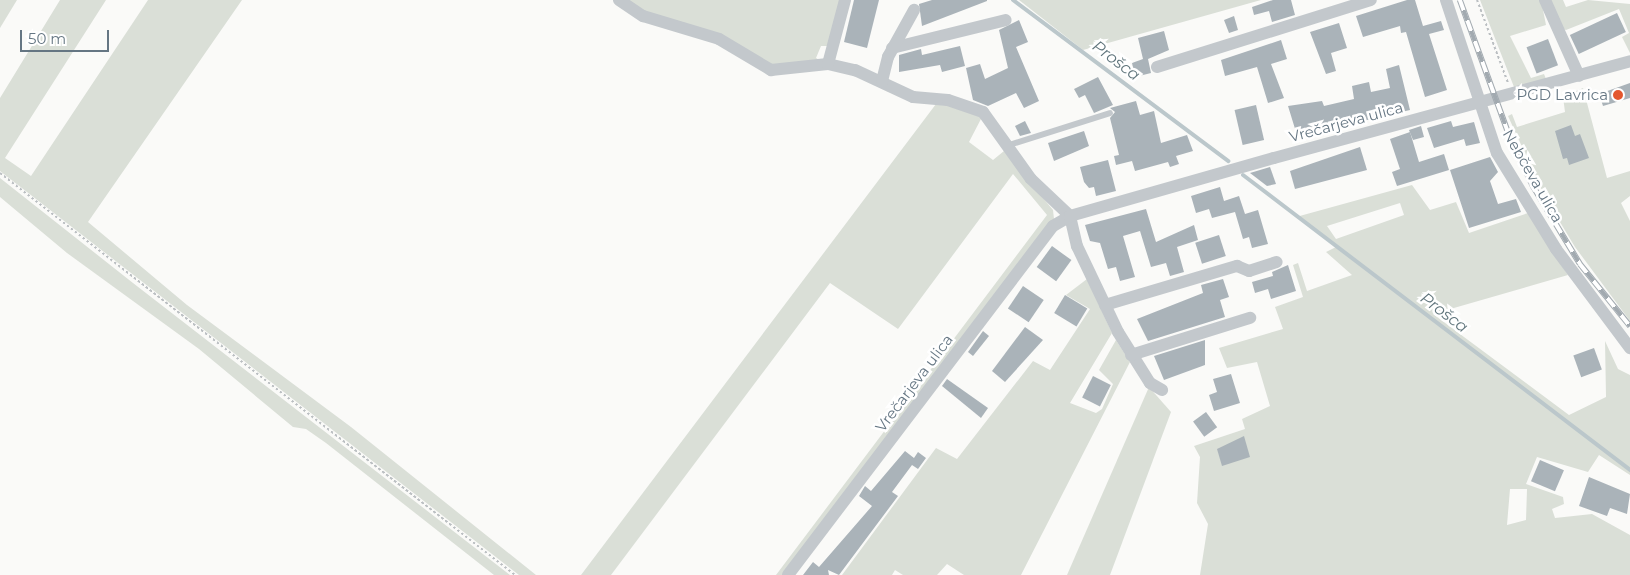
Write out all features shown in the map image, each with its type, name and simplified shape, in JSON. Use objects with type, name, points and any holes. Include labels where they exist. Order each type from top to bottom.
[{"type":"street","points":[[619,0],[643,16],[719,39],[771,70],[800,70],[828,64],[882,81],[913,96],[948,100],[983,112],[1006,146],[1042,191],[1070,216],[1077,246],[1131,355],[1150,382],[1162,390]]},
{"type":"street","points":[[828,64],[845,0]]},
{"type":"street","points":[[1157,68],[1370,0]]},
{"type":"street","name":"Nebčeva ulica","points":[[1446,0],[1478,103],[1497,153],[1537,218],[1630,348]]},
{"type":"street","points":[[1545,0],[1579,76]]},
{"type":"street","points":[[882,81],[892,48],[914,10]]},
{"type":"street","points":[[892,48],[1006,20]]},
{"type":"street","name":"Vrečarjeva ulica","points":[[788,575],[1053,226],[1070,216],[1630,61]]},
{"type":"street","points":[[1105,305],[1237,266],[1249,271],[1277,262]]},
{"type":"street","points":[[1131,355],[1250,318]]},
{"type":"lane","points":[[1006,146],[1110,113]]},
{"type":"path","points":[[1477,0],[1512,94]]},
{"type":"path","points":[[0,173],[515,575]]},
{"type":"shaded area","points":[[0,0],[17,0],[0,28]]},
{"type":"shaded area","points":[[60,0],[106,0],[5,158],[31,176],[148,0],[242,0],[88,222],[187,305],[351,427],[536,575],[519,575],[0,171],[0,98]]},
{"type":"shaded area","points":[[623,0],[841,0],[829,46],[821,46],[816,58],[821,61],[778,68],[644,13]]},
{"type":"shaded area","points":[[1019,0],[1261,0],[1083,50]]},
{"type":"shaded area","points":[[1480,0],[1541,0],[1546,25],[1510,36],[1531,78],[1544,74],[1546,79],[1514,87]]},
{"type":"shaded area","points":[[1548,0],[1563,0],[1566,7],[1588,0],[1630,4],[1630,53],[1622,37],[1629,33],[1619,9],[1566,30],[1560,28]]},
{"type":"shaded area","points":[[1583,88],[1607,178],[1630,171],[1630,196],[1621,203],[1630,221],[1630,321],[1575,247],[1545,197],[1508,116],[1512,114],[1517,127],[1565,112],[1563,97]]},
{"type":"shaded area","points":[[936,104],[956,105],[982,117],[969,142],[993,160],[1004,151],[1053,210],[1054,219],[783,575],[776,575],[1047,215],[1013,174],[898,329],[830,283],[611,575],[581,575]]},
{"type":"shaded area","points":[[0,178],[510,575],[494,575],[326,443],[306,429],[293,427],[199,349],[67,253],[0,197]]},
{"type":"shaded area","points":[[1412,185],[1430,210],[1456,202],[1469,233],[1528,213],[1568,275],[1433,314],[1569,415],[1606,397],[1605,341],[1618,369],[1630,375],[1630,475],[1599,455],[1588,472],[1537,457],[1526,484],[1563,497],[1564,504],[1552,509],[1555,518],[1592,514],[1630,535],[1630,575],[1200,575],[1208,524],[1197,503],[1200,457],[1194,446],[1245,429],[1242,419],[1270,406],[1257,362],[1227,368],[1219,348],[1283,329],[1275,307],[1303,297],[1293,265],[1298,263],[1307,291],[1352,275],[1326,252],[1336,247],[1296,217]],"holes":[[[1400,203],[1404,215],[1336,239],[1327,226]],[[1510,489],[1527,489],[1526,520],[1507,525]]]},
{"type":"shaded area","points":[[1087,279],[1112,333],[1070,403],[1096,413],[1102,409],[1113,384],[1099,370],[1116,340],[1130,362],[1021,575],[964,575],[947,564],[937,575],[903,575],[895,570],[892,575],[842,575],[936,448],[957,459],[1033,361],[1050,370],[1090,309],[1066,295]]},
{"type":"shaded area","points":[[1149,387],[1171,412],[1110,575],[1067,575]]},
{"type":"building","points":[[854,0],[879,0],[867,48],[844,42]]},
{"type":"building","points":[[932,0],[987,1],[922,26],[919,4]]},
{"type":"building","points":[[1273,0],[1291,0],[1295,15],[1272,22],[1269,11],[1254,15],[1252,7]]},
{"type":"building","points":[[1407,0],[1415,0],[1423,26],[1441,21],[1444,30],[1429,34],[1447,90],[1425,97],[1406,32],[1401,33],[1400,26],[1363,37],[1356,16]]},
{"type":"building","points":[[1617,13],[1626,32],[1579,54],[1570,35]]},
{"type":"building","points":[[1234,16],[1238,30],[1229,33],[1224,20]]},
{"type":"building","points":[[1019,20],[1028,42],[1016,47],[1039,101],[1024,108],[1016,93],[988,106],[973,100],[966,68],[980,64],[985,79],[1008,68],[999,30]]},
{"type":"building","points":[[1339,23],[1347,48],[1331,53],[1336,71],[1326,74],[1310,32]]},
{"type":"building","points":[[1164,31],[1169,50],[1148,59],[1151,73],[1135,77],[1132,63],[1143,59],[1138,38]]},
{"type":"building","points":[[1548,39],[1558,65],[1537,73],[1527,47]]},
{"type":"building","points":[[1281,40],[1287,59],[1271,64],[1284,98],[1268,103],[1257,67],[1225,76],[1221,60]]},
{"type":"building","points":[[960,46],[965,66],[942,72],[940,65],[899,72],[899,55],[921,49],[922,55]]},
{"type":"building","points":[[1399,65],[1410,110],[1346,125],[1344,118],[1296,132],[1288,106],[1322,101],[1324,106],[1354,99],[1352,86],[1369,82],[1371,92],[1390,88],[1386,69]]},
{"type":"building","points":[[1098,77],[1113,105],[1094,113],[1085,95],[1079,98],[1074,89]]},
{"type":"building","name":"PGD Lavrica","points":[[1630,83],[1630,98],[1603,106],[1599,94]]},
{"type":"building","points":[[1136,101],[1140,115],[1154,111],[1161,143],[1187,135],[1193,151],[1176,156],[1179,164],[1170,167],[1168,162],[1135,171],[1132,161],[1116,165],[1114,156],[1119,155],[1110,118],[1115,112],[1110,108]]},
{"type":"building","points":[[1256,105],[1264,140],[1243,145],[1235,110]]},
{"type":"building","points":[[1025,121],[1031,133],[1020,136],[1015,126]]},
{"type":"building","points":[[1451,121],[1453,127],[1474,122],[1480,143],[1466,146],[1464,139],[1434,148],[1427,128]]},
{"type":"building","points":[[1571,125],[1575,136],[1580,134],[1589,158],[1569,165],[1567,158],[1563,159],[1555,131]]},
{"type":"building","points":[[1421,126],[1424,137],[1413,140],[1409,130]]},
{"type":"building","points":[[1084,131],[1089,146],[1054,161],[1048,143]]},
{"type":"building","points":[[1410,132],[1419,162],[1444,154],[1449,170],[1397,186],[1392,172],[1400,169],[1390,139]]},
{"type":"building","points":[[1360,147],[1367,170],[1295,189],[1290,171]]},
{"type":"building","points":[[1490,157],[1498,172],[1490,181],[1498,204],[1516,199],[1521,212],[1469,228],[1450,170]]},
{"type":"building","points":[[1108,160],[1116,191],[1096,196],[1094,187],[1089,188],[1084,182],[1080,167]]},
{"type":"building","points":[[1270,167],[1276,184],[1267,186],[1250,173]]},
{"type":"building","points":[[1220,187],[1224,201],[1239,196],[1245,214],[1258,210],[1268,244],[1252,248],[1249,237],[1243,239],[1235,212],[1212,218],[1209,209],[1196,213],[1191,196]]},
{"type":"building","points":[[1146,209],[1156,242],[1194,225],[1198,240],[1177,247],[1184,272],[1170,276],[1166,263],[1151,267],[1140,231],[1123,236],[1135,277],[1120,281],[1116,267],[1108,269],[1100,243],[1090,241],[1085,225]]},
{"type":"building","points":[[1219,235],[1226,256],[1202,264],[1195,243]]},
{"type":"building","points":[[1052,246],[1071,260],[1056,281],[1037,267]]},
{"type":"building","points":[[1288,265],[1296,291],[1271,299],[1268,289],[1255,293],[1252,282],[1273,276],[1272,272]]},
{"type":"building","points":[[1223,279],[1229,297],[1220,300],[1225,317],[1148,341],[1137,319],[1203,293],[1201,285]]},
{"type":"building","points":[[1023,286],[1044,300],[1029,322],[1008,308]]},
{"type":"building","points":[[1065,295],[1087,308],[1076,326],[1054,313]]},
{"type":"building","points":[[1025,327],[1043,340],[1005,382],[992,371]]},
{"type":"building","points":[[983,331],[989,336],[973,356],[968,352]]},
{"type":"building","points":[[1205,340],[1205,365],[1164,380],[1154,356]]},
{"type":"building","points":[[1594,348],[1602,370],[1581,377],[1573,356]]},
{"type":"building","points":[[1231,374],[1240,403],[1214,411],[1209,395],[1217,392],[1213,379]]},
{"type":"building","points":[[1093,376],[1111,385],[1100,406],[1082,397]]},
{"type":"building","points":[[947,379],[988,408],[981,418],[942,386]]},
{"type":"building","points":[[1206,412],[1217,427],[1204,437],[1193,421]]},
{"type":"building","points":[[1244,436],[1250,457],[1222,466],[1217,449]]},
{"type":"building","points":[[905,451],[914,458],[918,452],[926,458],[918,469],[912,465],[892,492],[898,496],[839,575],[828,570],[829,575],[803,575],[813,562],[819,567],[872,506],[859,496],[865,486],[871,491]]},
{"type":"building","points":[[1540,460],[1564,470],[1555,491],[1531,481]]},
{"type":"building","points":[[1589,477],[1630,494],[1627,514],[1610,508],[1607,516],[1579,506]]},
{"type":"waterway","name":"Prošca","points":[[1013,0],[1228,161]]},
{"type":"waterway","name":"Prošca","points":[[1243,175],[1630,470]]},
{"type":"railway","points":[[1460,0],[1511,140],[1533,186],[1580,264],[1630,326]]},
{"type":"place","name":"PGD Lavrica","points":[[1618,95]]}]
